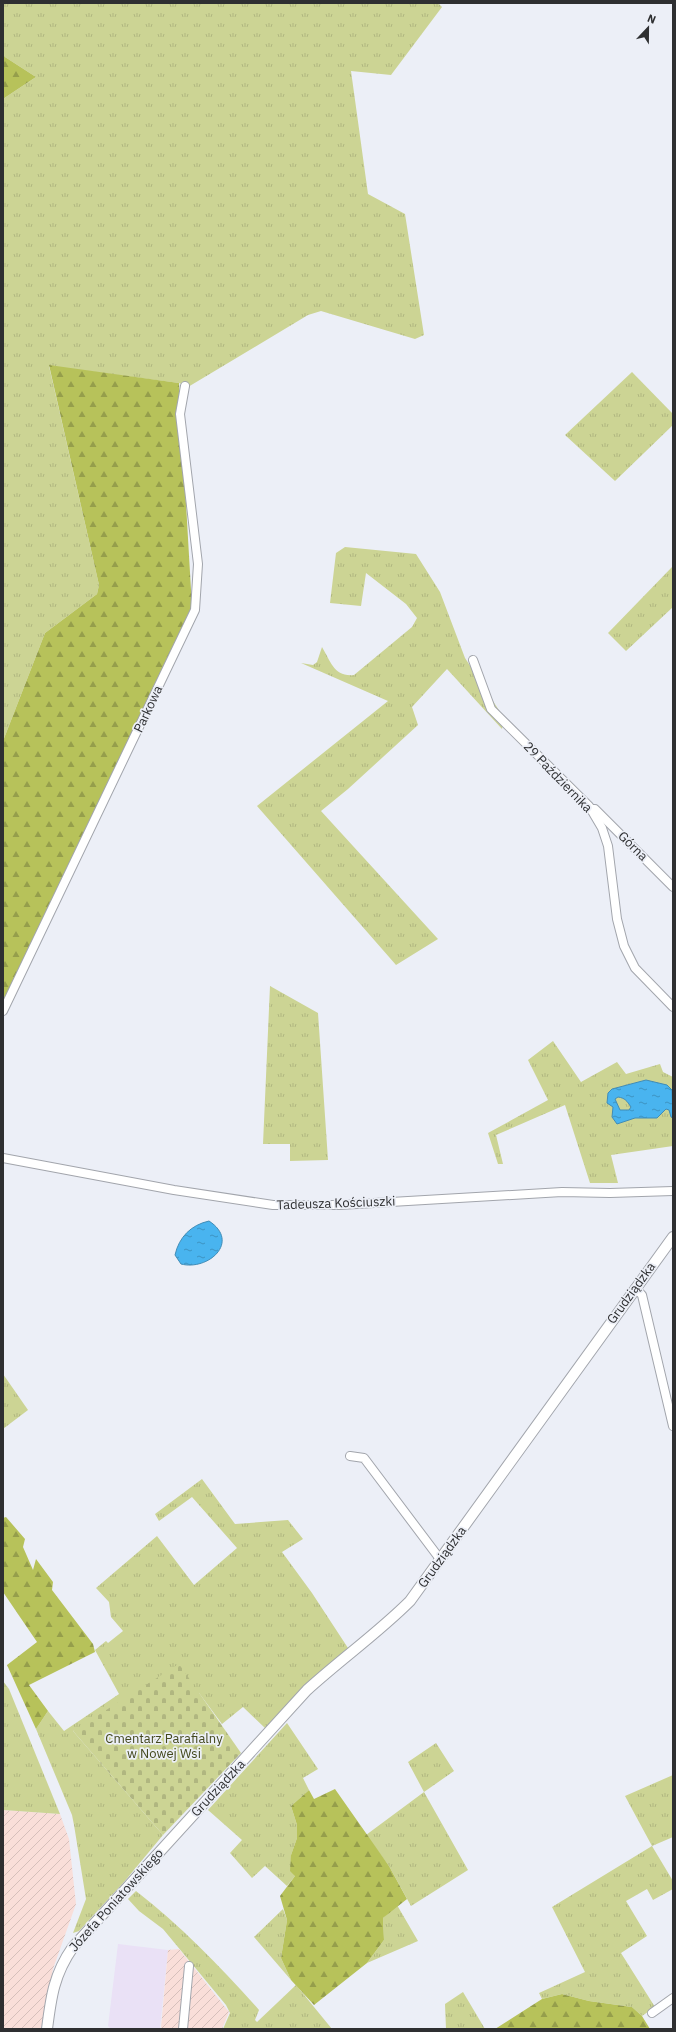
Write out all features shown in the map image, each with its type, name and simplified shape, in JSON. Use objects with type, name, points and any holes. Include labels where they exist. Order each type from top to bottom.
[{"type":"street","name":"Parkowa","points":[[3,1011],[195,610],[198,564],[180,414],[185,386]]},
{"type":"street","name":"29 Października","points":[[473,660],[491,709],[591,809],[602,828],[608,846],[617,919],[624,946],[635,968],[673,1007]]},
{"type":"street","name":"Górna","points":[[591,809],[595,809],[673,887]]},
{"type":"street","name":"Tadeusza Kościuszki","points":[[3,1158],[174,1190],[272,1205],[340,1204],[562,1192],[610,1193],[673,1191]]},
{"type":"street","name":"Grudziądzka","points":[[170,1840],[307,1690],[330,1668],[380,1629],[410,1601],[673,1237]]},
{"type":"street","points":[[635,1288],[642,1295],[673,1426]]},
{"type":"street","points":[[350,1456],[364,1458],[440,1559]]},
{"type":"street","name":"Józefa Poniatowskiego","points":[[47,2029],[54,1983],[62,1962],[79,1939],[170,1840]]},
{"type":"street","points":[[183,2029],[189,1966]]},
{"type":"street","points":[[652,2013],[673,1998]]},
{"type":"shaded area","points":[[3,1810],[60,1814],[69,1839],[76,1904],[53,1969],[41,2029],[3,2029]]},
{"type":"shaded area","points":[[118,1944],[168,1950],[160,2029],[111,2029],[108,2026]]},
{"type":"shaded area","points":[[179,1949],[229,2012],[222,2029],[162,2029],[168,1950]]},
{"type":"green space","points":[[3,3],[438,3],[442,7],[391,75],[351,71],[368,194],[405,214],[424,335],[415,339],[321,311],[308,315],[188,387],[179,383],[49,366],[99,585],[97,594],[45,633],[3,741],[3,99],[36,77],[5,57],[3,54]]},
{"type":"green space","points":[[3,54],[5,57],[36,77],[3,99]]},
{"type":"green space","points":[[49,365],[179,383],[192,607],[3,1005],[3,741],[45,633],[97,594],[99,585]]},
{"type":"green space","points":[[632,372],[673,414],[673,425],[615,481],[565,435]]},
{"type":"green space","points":[[345,547],[416,554],[440,592],[465,658],[504,718],[502,729],[447,669],[412,707],[418,725],[348,789],[321,811],[438,939],[396,965],[257,806],[388,701],[301,663],[313,665],[317,662],[322,647],[337,671],[342,674],[354,675],[412,627],[417,618],[406,604],[366,573],[361,606],[330,603],[336,553]]},
{"type":"green space","points":[[673,566],[673,607],[626,651],[608,633]]},
{"type":"green space","points":[[270,986],[318,1013],[328,1160],[290,1161],[290,1144],[263,1144]]},
{"type":"green space","points":[[553,1041],[581,1082],[617,1062],[626,1074],[660,1064],[663,1072],[673,1077],[673,1146],[611,1155],[618,1183],[590,1183],[565,1105],[496,1135],[503,1164],[498,1164],[488,1133],[548,1100],[528,1060]]},
{"type":"green space","points":[[3,1374],[28,1410],[3,1429]]},
{"type":"green space","points":[[202,1479],[235,1524],[288,1520],[303,1539],[282,1552],[312,1593],[348,1648],[303,1687],[265,1728],[243,1707],[222,1724],[199,1693],[73,1731],[163,1835],[124,1882],[79,1931],[73,1933],[86,1899],[74,1825],[72,1815],[36,1729],[48,1711],[64,1731],[119,1694],[95,1650],[106,1641],[108,1643],[123,1631],[111,1617],[109,1602],[96,1588],[157,1536],[194,1585],[237,1548],[192,1497],[159,1521],[155,1514]]},
{"type":"green space","points":[[6,1517],[25,1539],[23,1547],[33,1570],[36,1559],[53,1582],[52,1590],[93,1644],[95,1652],[29,1685],[48,1711],[36,1729],[7,1665],[37,1642],[3,1592],[3,1518]]},
{"type":"green space","name":"Cmentarz Parafialny w Nowej Wsi","points":[[179,1664],[241,1753],[163,1835],[73,1731]]},
{"type":"green space","points":[[3,1681],[9,1689],[60,1814],[3,1810]]},
{"type":"green space","points":[[287,1723],[318,1769],[303,1778],[309,1790],[291,1806],[297,1825],[297,1838],[291,1855],[295,1876],[287,1886],[265,1866],[252,1878],[230,1853],[242,1840],[208,1810]]},
{"type":"green space","points":[[436,1743],[454,1771],[424,1792],[408,1762]]},
{"type":"green space","points":[[673,1775],[673,1837],[652,1846],[625,1796]]},
{"type":"green space","points":[[335,1789],[389,1866],[407,1899],[383,1918],[384,1940],[367,1963],[314,2005],[291,1980],[281,1958],[287,1920],[280,1896],[295,1876],[290,1871],[291,1855],[297,1838],[297,1825],[291,1806],[309,1790],[314,1799]]},
{"type":"green space","points":[[424,1792],[468,1870],[411,1906],[389,1866],[366,1835]]},
{"type":"green space","points":[[652,1846],[673,1881],[673,1889],[653,1900],[647,1889],[626,1901],[647,1936],[621,1953],[655,2007],[642,2016],[632,2007],[589,2001],[562,1994],[542,1999],[539,1993],[585,1972],[552,1907]]},
{"type":"green space","points":[[136,1891],[169,1918],[230,1978],[259,2010],[255,2020],[257,2022],[296,1985],[332,2029],[223,2029],[230,2013],[226,2005],[163,1929],[139,1911],[128,1899]]},
{"type":"green space","points":[[397,1905],[418,1941],[367,1963],[384,1940],[383,1918]]},
{"type":"green space","points":[[283,1909],[287,1920],[281,1958],[291,1980],[254,1937]]},
{"type":"green space","points":[[463,1992],[485,2029],[446,2029],[445,2004]]},
{"type":"green space","points":[[562,1994],[589,2001],[632,2007],[642,2016],[650,2029],[495,2029],[542,1999]]},
{"type":"water","points":[[646,1080],[667,1085],[672,1090],[673,1118],[671,1117],[669,1110],[666,1109],[657,1118],[635,1118],[617,1124],[612,1117],[613,1107],[607,1103],[608,1093],[612,1089]],"holes":[[[618,1097],[626,1100],[631,1107],[629,1110],[620,1110],[615,1099]]]},
{"type":"water","points":[[209,1221],[218,1229],[222,1238],[221,1246],[217,1253],[210,1259],[201,1263],[191,1265],[181,1264],[175,1255],[179,1243],[191,1229],[197,1225]]}]
